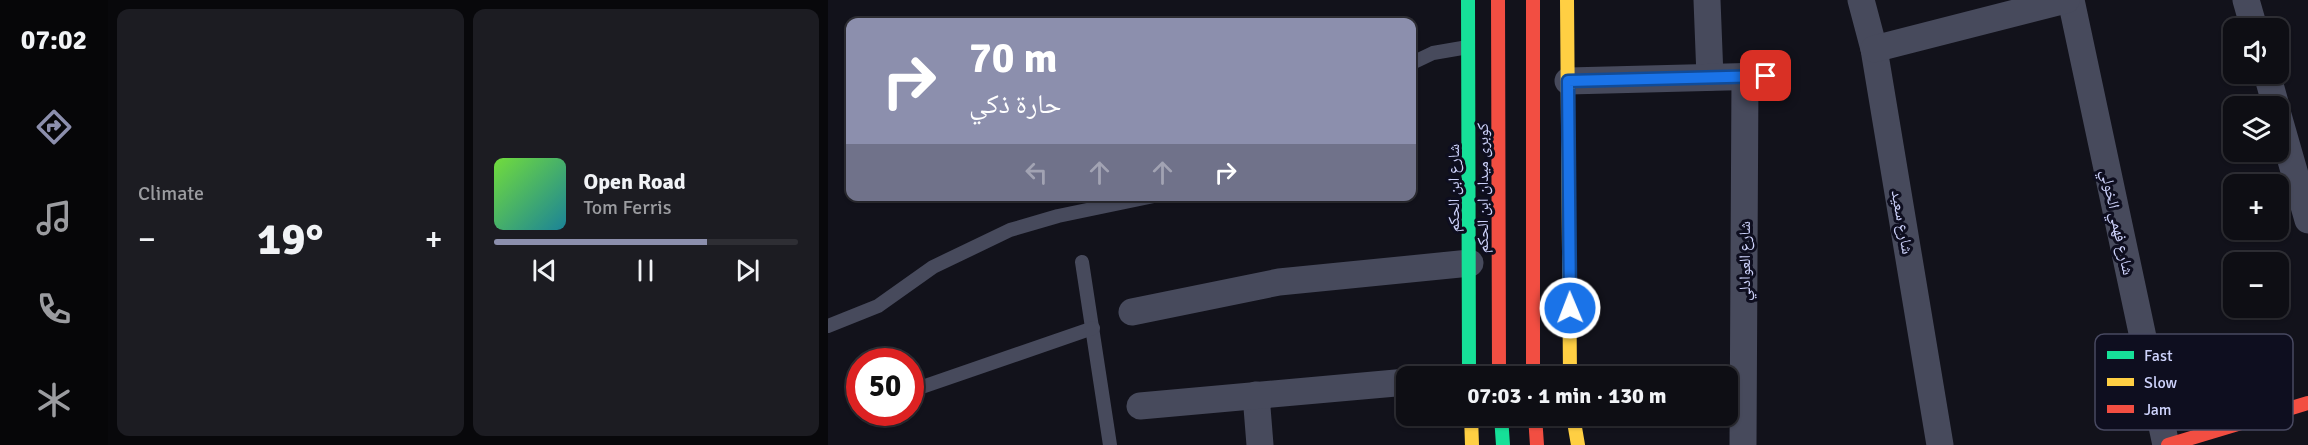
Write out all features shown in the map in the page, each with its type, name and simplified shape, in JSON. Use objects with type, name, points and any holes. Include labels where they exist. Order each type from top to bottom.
[{"type":"main road","name":"شارع ابن الحكم","points":[[1468,0],[1469,366]]},
{"type":"main road","name":"كوبرى ميدان ابن الحكم","points":[[1497,0],[1499,366]]},
{"type":"main road","points":[[1533,0],[1533,366]]},
{"type":"main road","points":[[1567,0],[1570,366]]},
{"type":"main road","points":[[1471,426],[1472,445]]},
{"type":"main road","points":[[1502,426],[1503,445]]},
{"type":"main road","points":[[1536,426],[1537,445]]},
{"type":"main road","points":[[1573,426],[1576,444]]},
{"type":"main road","points":[[2181,443],[2232,430]]},
{"type":"street","points":[[1568,81],[1710,77],[1707,0]]},
{"type":"street","name":"شارع سعيد","points":[[1861,0],[1874,50],[1940,445]]},
{"type":"street","points":[[1874,50],[2068,0]]},
{"type":"street","name":"شارع فهمي الخولي","points":[[2068,0],[2153,334]]},
{"type":"street","points":[[2246,0],[2251,18]]},
{"type":"street","name":"شارع العوادلي","points":[[1710,77],[1755,76],[1743,445]]},
{"type":"street","points":[[2289,154],[2308,220]]},
{"type":"street","points":[[1132,312],[1279,282],[1470,263]]},
{"type":"street","points":[[1140,406],[1396,383]]},
{"type":"street","points":[[1256,395],[1260,445]]},
{"type":"lane","points":[[1416,61],[1433,53],[1468,47]]},
{"type":"lane","points":[[828,326],[878,306],[933,267],[1010,230],[1058,216],[1130,201]]},
{"type":"lane","points":[[1082,262],[1110,445]]},
{"type":"lane","points":[[924,386],[1093,328]]},
{"type":"traffic: fast","points":[[1468,0],[1469,366]]},
{"type":"traffic: fast","points":[[1502,426],[1503,445]]},
{"type":"traffic: slow","points":[[1567,0],[1570,366]]},
{"type":"traffic: slow","points":[[1471,426],[1472,445]]},
{"type":"traffic: slow","points":[[1575,426],[1578,445]]},
{"type":"traffic: jam","points":[[1498,0],[1499,366]]},
{"type":"traffic: jam","points":[[1533,0],[1533,366]]},
{"type":"traffic: jam","points":[[2293,408],[2308,403]]},
{"type":"traffic: jam","points":[[1536,426],[1537,445]]},
{"type":"traffic: jam","points":[[2168,445],[2218,430]]},
{"type":"route","points":[[1570,308],[1568,81],[1766,76]]}]
